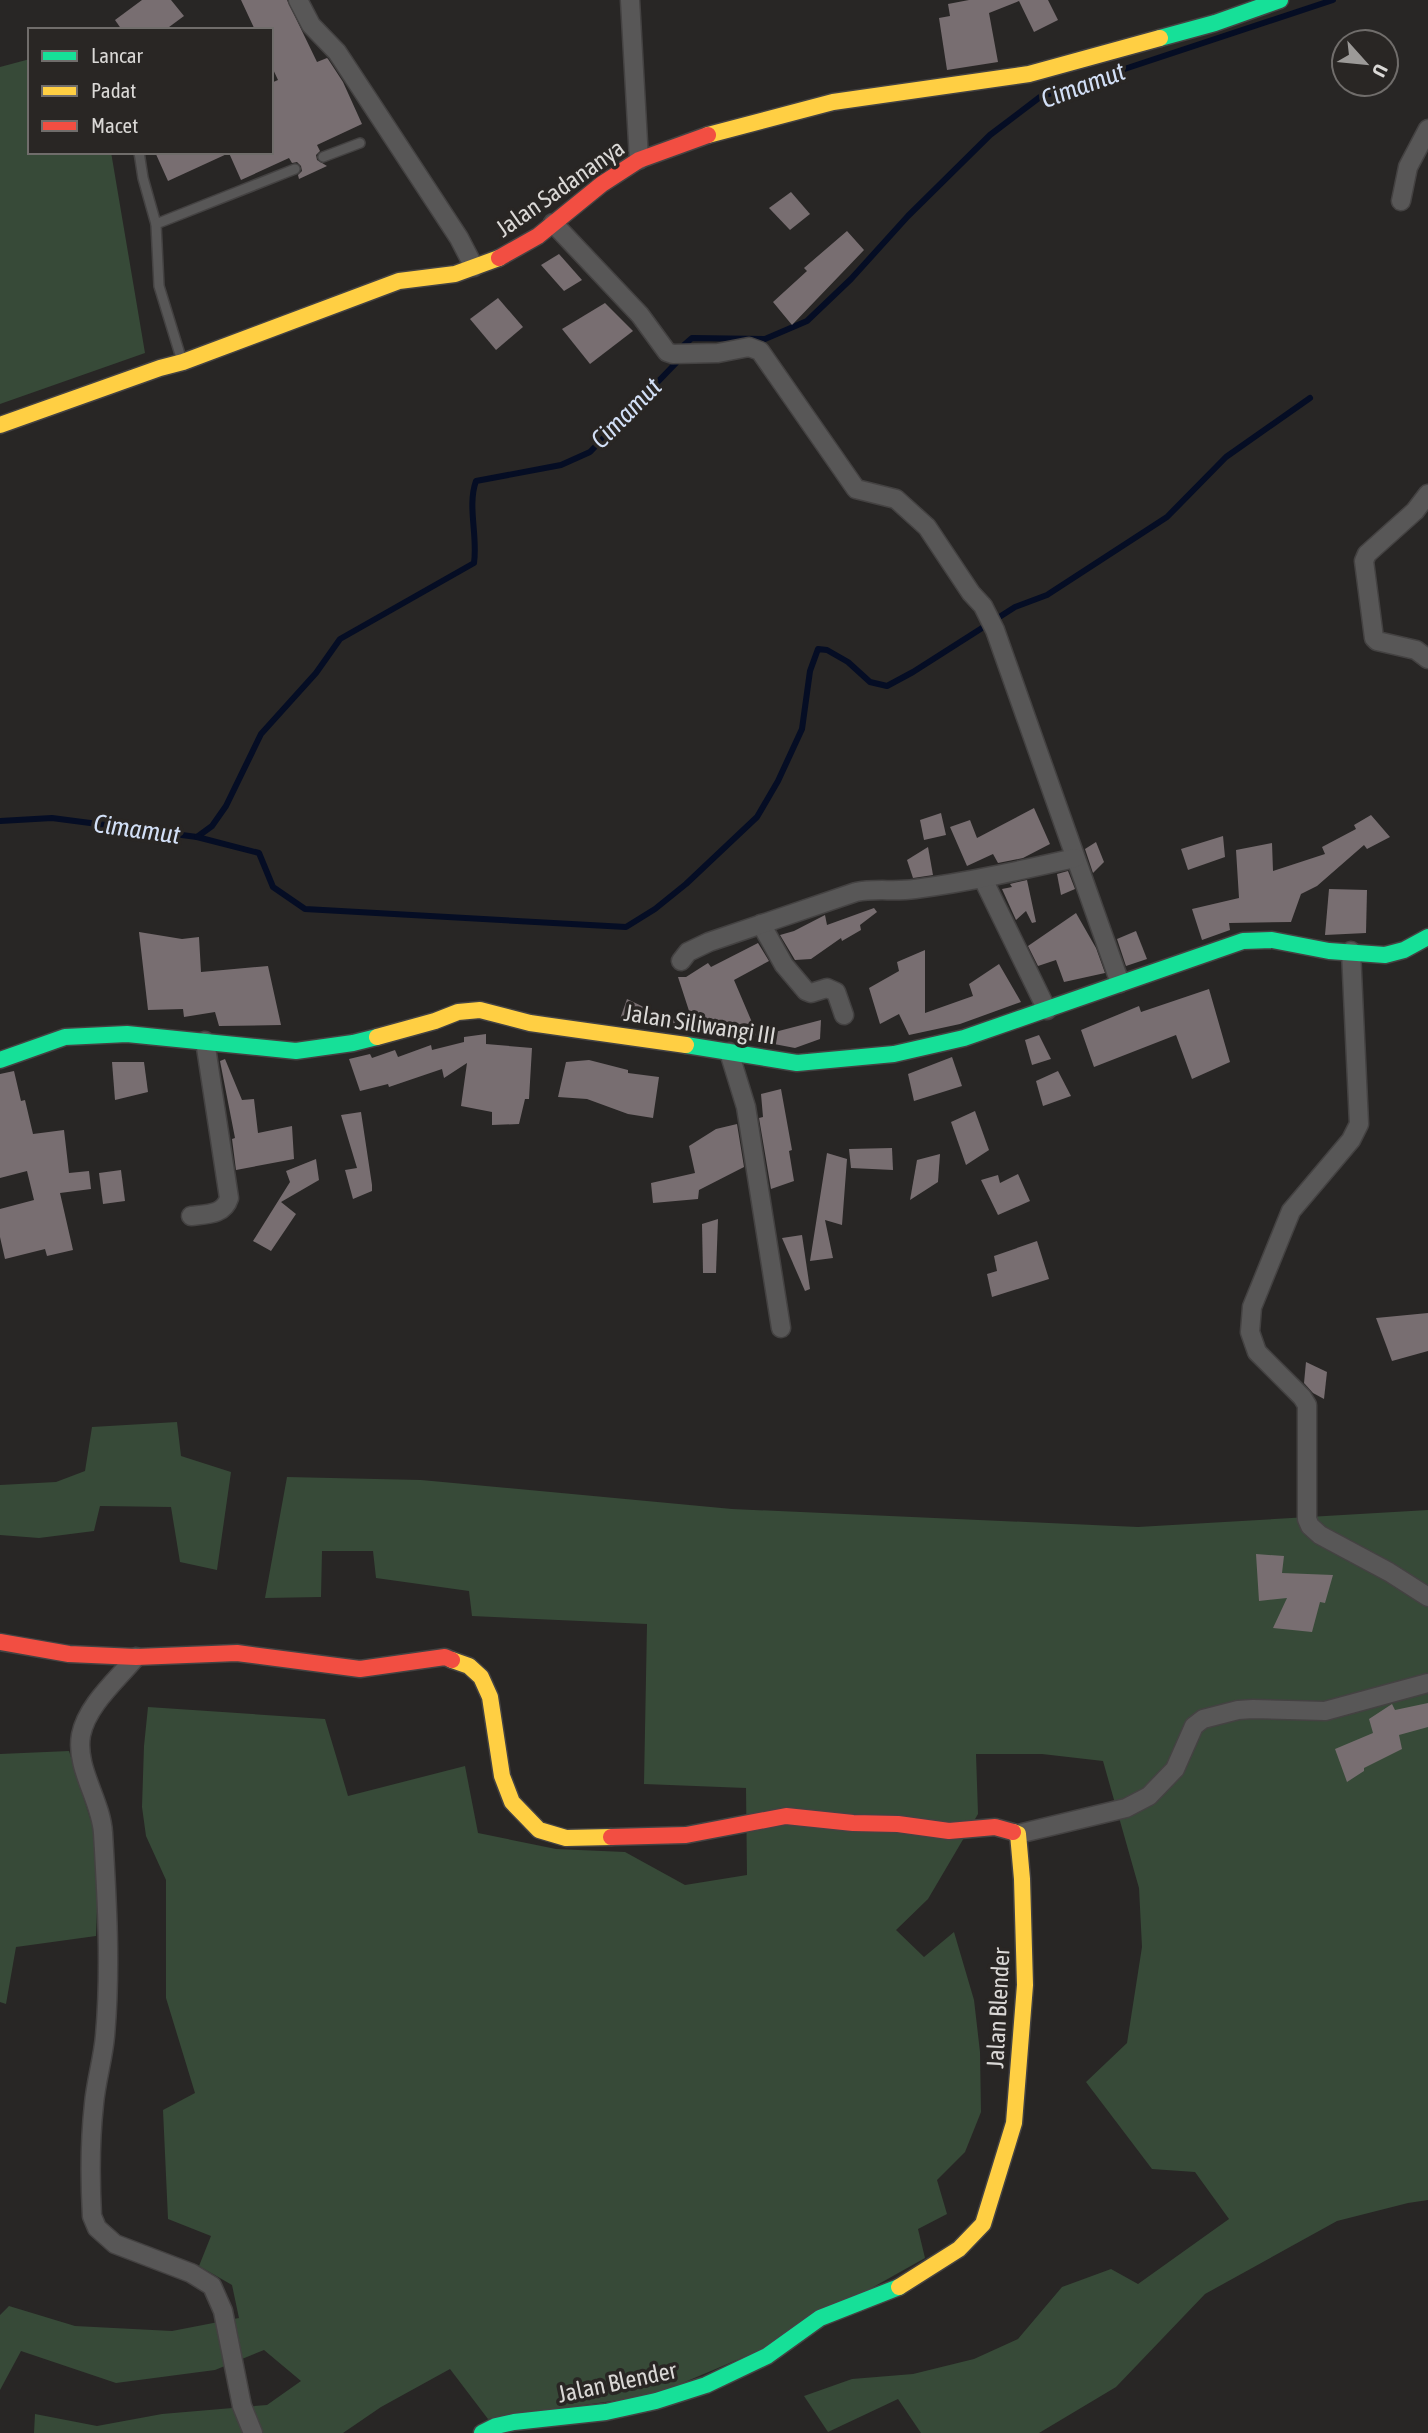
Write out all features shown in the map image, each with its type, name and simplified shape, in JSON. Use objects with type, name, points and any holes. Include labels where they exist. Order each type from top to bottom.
[{"type":"street","points":[[298,0],[311,25],[337,52],[459,238],[474,267]]},
{"type":"street","points":[[630,0],[639,160]]},
{"type":"street","name":"Jalan Sadananya","points":[[0,425],[183,362],[399,281],[455,274],[474,267],[538,236],[602,184],[639,160],[691,139],[833,102],[1029,74],[1215,23],[1280,0]]},
{"type":"street","points":[[1401,201],[1408,167],[1428,129]]},
{"type":"street","points":[[553,223],[640,315],[664,349],[680,354],[718,353],[749,347],[760,351],[853,486],[895,499],[936,538],[992,624],[1120,984]]},
{"type":"street","points":[[1428,494],[1415,510],[1367,554],[1364,561],[1374,638],[1416,650],[1428,659]]},
{"type":"street","points":[[681,961],[688,952],[699,946],[864,890],[895,892],[983,879],[1075,858]]},
{"type":"street","points":[[983,879],[1047,1010]]},
{"type":"street","points":[[761,924],[784,965],[806,991],[811,993],[830,989],[838,996],[844,1015]]},
{"type":"street","name":"Jalan Siliwangi III","points":[[0,1060],[65,1037],[127,1034],[296,1051],[353,1043],[435,1021],[458,1012],[480,1010],[530,1023],[625,1035],[797,1063],[894,1054],[964,1038],[1243,942],[1272,940],[1329,951],[1385,955],[1404,950],[1428,937]]},
{"type":"street","points":[[1351,951],[1359,1124],[1351,1140],[1292,1211],[1252,1307],[1251,1332],[1257,1352],[1302,1396],[1307,1405],[1307,1519],[1310,1526],[1320,1535],[1389,1572],[1428,1597]]},
{"type":"street","points":[[191,1216],[218,1212],[227,1206],[229,1198],[205,1041]]},
{"type":"street","points":[[729,1052],[746,1107],[781,1328]]},
{"type":"street","points":[[0,1642],[69,1654],[136,1657],[237,1653],[360,1669],[445,1657],[469,1666],[481,1677],[489,1698],[502,1776],[512,1802],[539,1830],[565,1838],[686,1835],[786,1816],[853,1823],[898,1824],[949,1831],[995,1826],[1017,1834],[1126,1808],[1142,1800],[1175,1769],[1194,1726],[1203,1719],[1253,1709],[1325,1711],[1428,1683]]},
{"type":"street","points":[[136,1657],[87,1718],[80,1746],[103,1828],[106,1875],[107,1995],[105,2038],[93,2106],[92,2216],[97,2228],[115,2244],[191,2273],[212,2286],[223,2311],[242,2406],[253,2433]]},
{"type":"street","name":"Jalan Blender","points":[[482,2433],[514,2422],[607,2412],[656,2401],[706,2385],[767,2356],[820,2318],[897,2288],[959,2249],[983,2224],[1014,2123],[1025,1985],[1023,1906],[1017,1834]]},
{"type":"lane","points":[[323,157],[360,143]]},
{"type":"lane","points":[[139,154],[156,223],[159,286],[183,362]]},
{"type":"lane","points":[[156,223],[295,169]]},
{"type":"green space","points":[[28,60],[28,154],[111,154],[145,353],[0,404],[0,67]]},
{"type":"green space","points":[[177,1422],[181,1456],[231,1472],[217,1570],[180,1562],[171,1507],[100,1506],[94,1531],[39,1538],[0,1535],[0,1485],[56,1482],[85,1471],[92,1427]]},
{"type":"green space","points":[[287,1477],[421,1480],[732,1509],[1138,1527],[1428,1510],[1428,2200],[1337,2221],[1205,2294],[1116,2387],[1039,2433],[921,2433],[898,2399],[828,2432],[804,2396],[852,2379],[913,2374],[974,2359],[1018,2339],[1062,2287],[1111,2269],[1138,2284],[1229,2219],[1195,2172],[1152,2169],[1086,2082],[1127,2043],[1142,1947],[1139,1888],[1103,1761],[1042,1754],[976,1754],[978,1814],[928,1899],[896,1930],[924,1957],[954,1932],[974,2000],[980,2052],[981,2112],[965,2152],[937,2180],[947,2214],[918,2229],[925,2258],[763,2349],[654,2395],[488,2419],[450,2369],[381,2407],[343,2433],[34,2433],[35,2414],[97,2426],[162,2414],[267,2405],[301,2381],[264,2350],[215,2370],[116,2383],[21,2351],[0,2390],[0,2315],[9,2306],[75,2326],[172,2331],[239,2318],[232,2285],[199,2266],[211,2236],[168,2219],[163,2110],[195,2093],[166,1998],[166,1880],[146,1836],[142,1807],[148,1707],[325,1719],[348,1796],[465,1766],[478,1833],[556,1849],[625,1852],[685,1885],[747,1875],[746,1788],[644,1784],[647,1624],[472,1616],[469,1591],[376,1578],[373,1551],[322,1551],[321,1597],[265,1598]]},
{"type":"green space","points":[[69,1751],[94,1831],[98,1882],[96,1936],[16,1947],[6,2004],[0,2002],[0,1754]]},
{"type":"building","points":[[142,0],[171,0],[184,16],[168,28],[121,28],[115,20]]},
{"type":"building","points":[[241,0],[287,0],[317,62],[328,59],[343,82],[362,124],[317,145],[320,151],[316,155],[317,160],[327,166],[299,179],[301,166],[297,162],[292,163],[289,158],[241,180],[229,154],[273,154],[273,82],[278,80],[273,69],[273,28],[254,28]]},
{"type":"building","points":[[969,0],[1048,0],[1058,20],[1034,32],[1019,1],[989,13],[998,62],[947,70],[939,18],[950,16],[948,4]]},
{"type":"building","points":[[156,154],[227,154],[168,181]]},
{"type":"building","points":[[791,192],[810,214],[790,230],[769,208]]},
{"type":"building","points":[[847,231],[864,250],[792,325],[773,302],[807,271],[804,268]]},
{"type":"building","points":[[559,254],[582,280],[564,291],[541,265]]},
{"type":"building","points":[[498,298],[523,327],[496,350],[470,319]]},
{"type":"building","points":[[605,303],[633,331],[590,364],[562,329]]},
{"type":"building","points":[[1034,808],[1050,844],[1023,858],[998,863],[993,854],[967,866],[950,827],[970,820],[977,838]]},
{"type":"building","points":[[941,813],[946,835],[924,840],[920,820]]},
{"type":"building","points":[[1371,815],[1390,837],[1367,849],[1364,845],[1317,886],[1301,894],[1291,922],[1229,923],[1230,930],[1202,940],[1192,909],[1239,898],[1236,850],[1272,843],[1273,871],[1325,854],[1322,847],[1356,829],[1354,825]]},
{"type":"building","points":[[1223,836],[1225,857],[1188,870],[1181,849]]},
{"type":"building","points":[[1096,842],[1104,862],[1093,873],[1085,849]]},
{"type":"building","points":[[928,847],[933,875],[913,878],[907,860]]},
{"type":"building","points":[[1068,871],[1075,889],[1061,895],[1057,874]]},
{"type":"building","points":[[1027,880],[1036,922],[1032,923],[1026,911],[1016,920],[1002,889]]},
{"type":"building","points":[[1329,889],[1367,890],[1366,933],[1325,935]]},
{"type":"building","points":[[874,908],[877,912],[860,925],[861,930],[842,941],[841,938],[811,959],[795,960],[780,935],[825,915],[827,925]]},
{"type":"building","points":[[1076,913],[1096,948],[1105,973],[1064,982],[1056,960],[1038,966],[1028,946]]},
{"type":"building","points":[[1136,931],[1147,959],[1126,966],[1117,939]]},
{"type":"building","points":[[139,932],[182,939],[199,937],[201,972],[268,966],[281,1025],[219,1026],[215,1012],[184,1017],[183,1009],[148,1010]]},
{"type":"building","points":[[758,943],[769,961],[734,980],[757,1034],[751,1040],[721,1036],[700,1013],[682,1029],[620,1019],[627,999],[650,1010],[649,1018],[692,1020],[678,977],[686,977],[708,963],[711,967]]},
{"type":"building","points":[[925,950],[925,1013],[973,996],[969,984],[999,964],[1021,1002],[960,1024],[909,1035],[899,1014],[880,1024],[869,988],[899,971],[897,962]]},
{"type":"building","points":[[1209,989],[1230,1062],[1192,1079],[1176,1035],[1094,1067],[1081,1030],[1139,1006],[1141,1012]]},
{"type":"building","points":[[821,1020],[820,1039],[795,1048],[774,1044],[771,1033]]},
{"type":"building","points":[[486,1034],[486,1044],[532,1048],[529,1099],[525,1099],[519,1124],[492,1125],[492,1112],[461,1106],[467,1063],[444,1078],[442,1069],[389,1087],[388,1084],[360,1091],[349,1059],[370,1054],[372,1058],[395,1050],[398,1057],[431,1045],[432,1050],[464,1042],[464,1037]]},
{"type":"building","points":[[1039,1035],[1051,1059],[1032,1065],[1025,1040]]},
{"type":"building","points":[[952,1057],[962,1086],[914,1101],[908,1074]]},
{"type":"building","points":[[225,1059],[242,1100],[254,1099],[258,1133],[292,1126],[294,1159],[236,1170],[232,1139],[235,1138],[220,1061]]},
{"type":"building","points":[[589,1060],[628,1070],[628,1073],[659,1077],[653,1118],[628,1114],[587,1099],[558,1097],[566,1062]]},
{"type":"building","points":[[112,1062],[144,1062],[148,1092],[115,1100]]},
{"type":"building","points":[[14,1071],[21,1101],[25,1100],[33,1134],[64,1130],[69,1173],[89,1171],[91,1189],[60,1193],[73,1250],[47,1256],[45,1249],[5,1259],[0,1237],[0,1209],[34,1200],[27,1171],[0,1178],[0,1074]]},
{"type":"building","points":[[1058,1071],[1071,1096],[1043,1106],[1036,1081]]},
{"type":"building","points":[[781,1089],[792,1150],[789,1151],[794,1181],[771,1189],[759,1118],[763,1117],[761,1094]]},
{"type":"building","points":[[975,1111],[989,1150],[966,1165],[951,1122]]},
{"type":"building","points":[[361,1112],[372,1191],[353,1199],[345,1170],[357,1168],[341,1115]]},
{"type":"building","points":[[737,1124],[744,1167],[699,1190],[698,1199],[653,1203],[651,1183],[695,1173],[689,1146],[716,1129]]},
{"type":"building","points":[[892,1148],[893,1170],[851,1168],[849,1149]]},
{"type":"building","points":[[827,1153],[847,1159],[842,1225],[825,1220],[833,1258],[810,1261]]},
{"type":"building","points":[[940,1154],[938,1182],[910,1200],[917,1160]]},
{"type":"building","points":[[316,1159],[319,1180],[281,1202],[296,1214],[271,1251],[253,1241],[290,1182],[286,1171]]},
{"type":"building","points":[[121,1170],[125,1201],[103,1204],[99,1173]]},
{"type":"building","points":[[1018,1174],[1030,1201],[998,1215],[981,1180],[998,1175],[1000,1183]]},
{"type":"building","points":[[718,1219],[716,1273],[703,1273],[702,1224]]},
{"type":"building","points":[[802,1235],[810,1289],[805,1291],[782,1238]]},
{"type":"building","points":[[1037,1241],[1049,1279],[992,1297],[987,1274],[997,1271],[994,1256]]},
{"type":"building","points":[[1428,1313],[1428,1351],[1392,1361],[1376,1318]]},
{"type":"building","points":[[1306,1362],[1327,1372],[1324,1399],[1313,1393],[1304,1383]]},
{"type":"building","points":[[1256,1554],[1284,1556],[1282,1573],[1333,1575],[1325,1603],[1320,1602],[1312,1632],[1273,1628],[1287,1598],[1259,1601]]},
{"type":"building","points":[[1428,1703],[1428,1727],[1399,1735],[1402,1749],[1364,1768],[1364,1771],[1347,1782],[1335,1749],[1373,1733],[1369,1719],[1392,1704],[1395,1710]]},
{"type":"waterway","name":"Cimamut","points":[[0,821],[52,818],[197,837],[212,826],[226,806],[261,734],[316,673],[340,639],[474,563],[472,501],[476,481],[561,465],[590,452],[676,363],[684,345],[692,338],[765,339],[807,321],[990,135],[1040,97],[1333,0]]},
{"type":"waterway","points":[[197,837],[259,853],[273,887],[305,909],[626,927],[655,909],[686,884],[757,817],[778,781],[802,729],[810,671],[818,649],[827,650],[848,662],[870,682],[887,686],[1015,607],[1047,595],[1167,517],[1226,457],[1310,398]]},
{"type":"traffic: fast","points":[[1160,38],[1215,23],[1280,0]]},
{"type":"traffic: fast","points":[[686,1045],[797,1063],[894,1054],[964,1038],[1243,941],[1272,940],[1329,951],[1385,955],[1404,950],[1428,937]]},
{"type":"traffic: fast","points":[[0,1060],[65,1037],[127,1034],[296,1051],[377,1037]]},
{"type":"traffic: fast","points":[[482,2433],[514,2422],[606,2412],[656,2401],[706,2385],[767,2356],[820,2318],[899,2287]]},
{"type":"traffic: slow","points":[[708,135],[833,102],[1029,74],[1160,38]]},
{"type":"traffic: slow","points":[[0,425],[183,362],[399,281],[455,274],[499,258]]},
{"type":"traffic: slow","points":[[377,1037],[458,1012],[480,1010],[530,1023],[686,1045]]},
{"type":"traffic: slow","points":[[452,1660],[469,1666],[481,1677],[490,1697],[502,1776],[512,1802],[539,1830],[566,1838],[611,1837]]},
{"type":"traffic: slow","points":[[899,2287],[959,2249],[983,2224],[1014,2123],[1025,1985],[1022,1879],[1018,1834],[1013,1832]]},
{"type":"traffic: jam","points":[[499,258],[538,236],[602,184],[639,160],[708,135]]},
{"type":"traffic: jam","points":[[0,1642],[69,1654],[136,1657],[237,1653],[360,1669],[445,1657],[452,1660]]},
{"type":"traffic: jam","points":[[611,1837],[686,1835],[786,1816],[853,1823],[898,1824],[949,1831],[995,1827],[1013,1832]]}]
